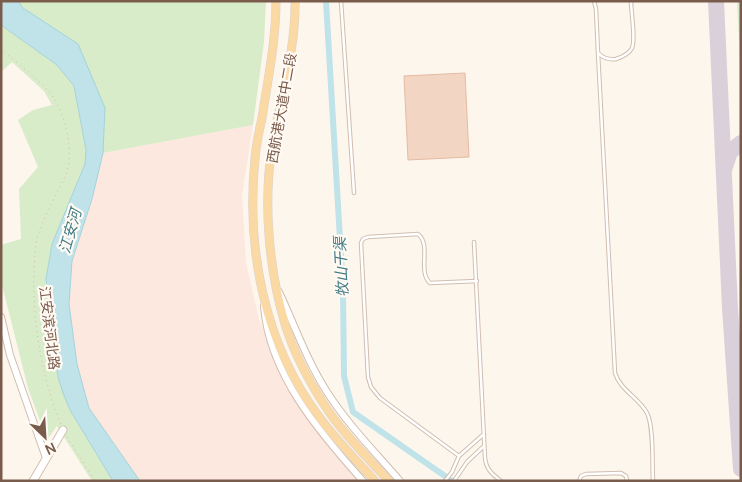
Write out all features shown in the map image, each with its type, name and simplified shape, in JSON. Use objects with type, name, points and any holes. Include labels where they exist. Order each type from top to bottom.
[{"type":"main road","name":"西航港大道中二段","points":[[276,1],[270,72],[255,157],[252,201],[255,258],[264,300],[279,344],[296,381],[319,418],[375,481]]},
{"type":"main road","name":"西航港大道中二段","points":[[295,1],[290,63],[272,148],[269,190],[270,242],[277,288],[285,324],[296,352],[311,381],[328,410],[350,439],[390,481]]},
{"type":"main road","points":[[33,481],[63,430]]},
{"type":"street","points":[[277,288],[301,343],[326,391],[352,428],[400,481]]},
{"type":"street","points":[[264,300],[265,320],[271,341],[293,391],[327,441],[363,481]]},
{"type":"street","points":[[1,317],[10,355],[46,458]]},
{"type":"lane","points":[[341,1],[354,193]]},
{"type":"lane","points":[[594,1],[596,9],[615,373],[618,381],[641,405],[648,417],[652,481]]},
{"type":"lane","points":[[598,53],[605,59],[612,59],[630,52],[633,41],[631,1]]},
{"type":"lane","points":[[460,456],[380,398],[371,387],[368,377],[361,243],[368,237],[418,234],[423,241],[425,276],[430,283],[476,281]]},
{"type":"lane","points":[[474,242],[484,446],[487,467],[501,481]]},
{"type":"lane","points":[[445,481],[460,456],[484,434]]},
{"type":"lane","points":[[454,481],[467,462],[484,446]]},
{"type":"lane","points":[[579,481],[580,476],[586,474],[620,473],[625,474],[627,481]]},
{"type":"path","name":"江安滨河北路","points":[[1,49],[48,90],[62,114],[69,142],[67,171],[36,243],[33,290],[40,347],[49,394],[63,430],[95,481]]},
{"type":"shaded area","points":[[253,125],[242,196],[246,263],[259,319],[287,385],[332,452],[358,481],[140,481],[89,408],[77,364],[69,304],[72,261],[92,199],[103,153]]},
{"type":"green space","points":[[18,1],[266,1],[264,42],[253,125],[103,153],[105,108]]},
{"type":"green space","points":[[737,1],[741,1],[741,68],[740,63]]},
{"type":"green space","points":[[1,25],[57,65],[74,86],[86,150],[85,164],[52,244],[46,279],[58,377],[70,410],[113,481],[92,481],[57,426],[47,440],[28,388],[1,281],[1,245],[21,239],[19,189],[38,167],[18,120],[33,110],[52,105],[44,91],[12,62],[1,72]]},
{"type":"water","name":"江安河","points":[[1,1],[18,1],[23,8],[78,44],[105,108],[103,153],[92,199],[72,261],[69,304],[77,364],[89,408],[140,481],[113,481],[70,410],[58,377],[46,279],[52,244],[85,164],[86,150],[74,86],[57,65],[1,25]]},
{"type":"building","points":[[465,73],[469,157],[408,160],[404,76]]},
{"type":"waterway","name":"牧山干渠","points":[[326,1],[343,290],[344,376],[353,412],[452,481]]},
{"type":"taxiway","points":[[716,1],[730,308],[741,469]]},
{"type":"taxiway","points":[[725,167],[730,152],[741,143]]}]
